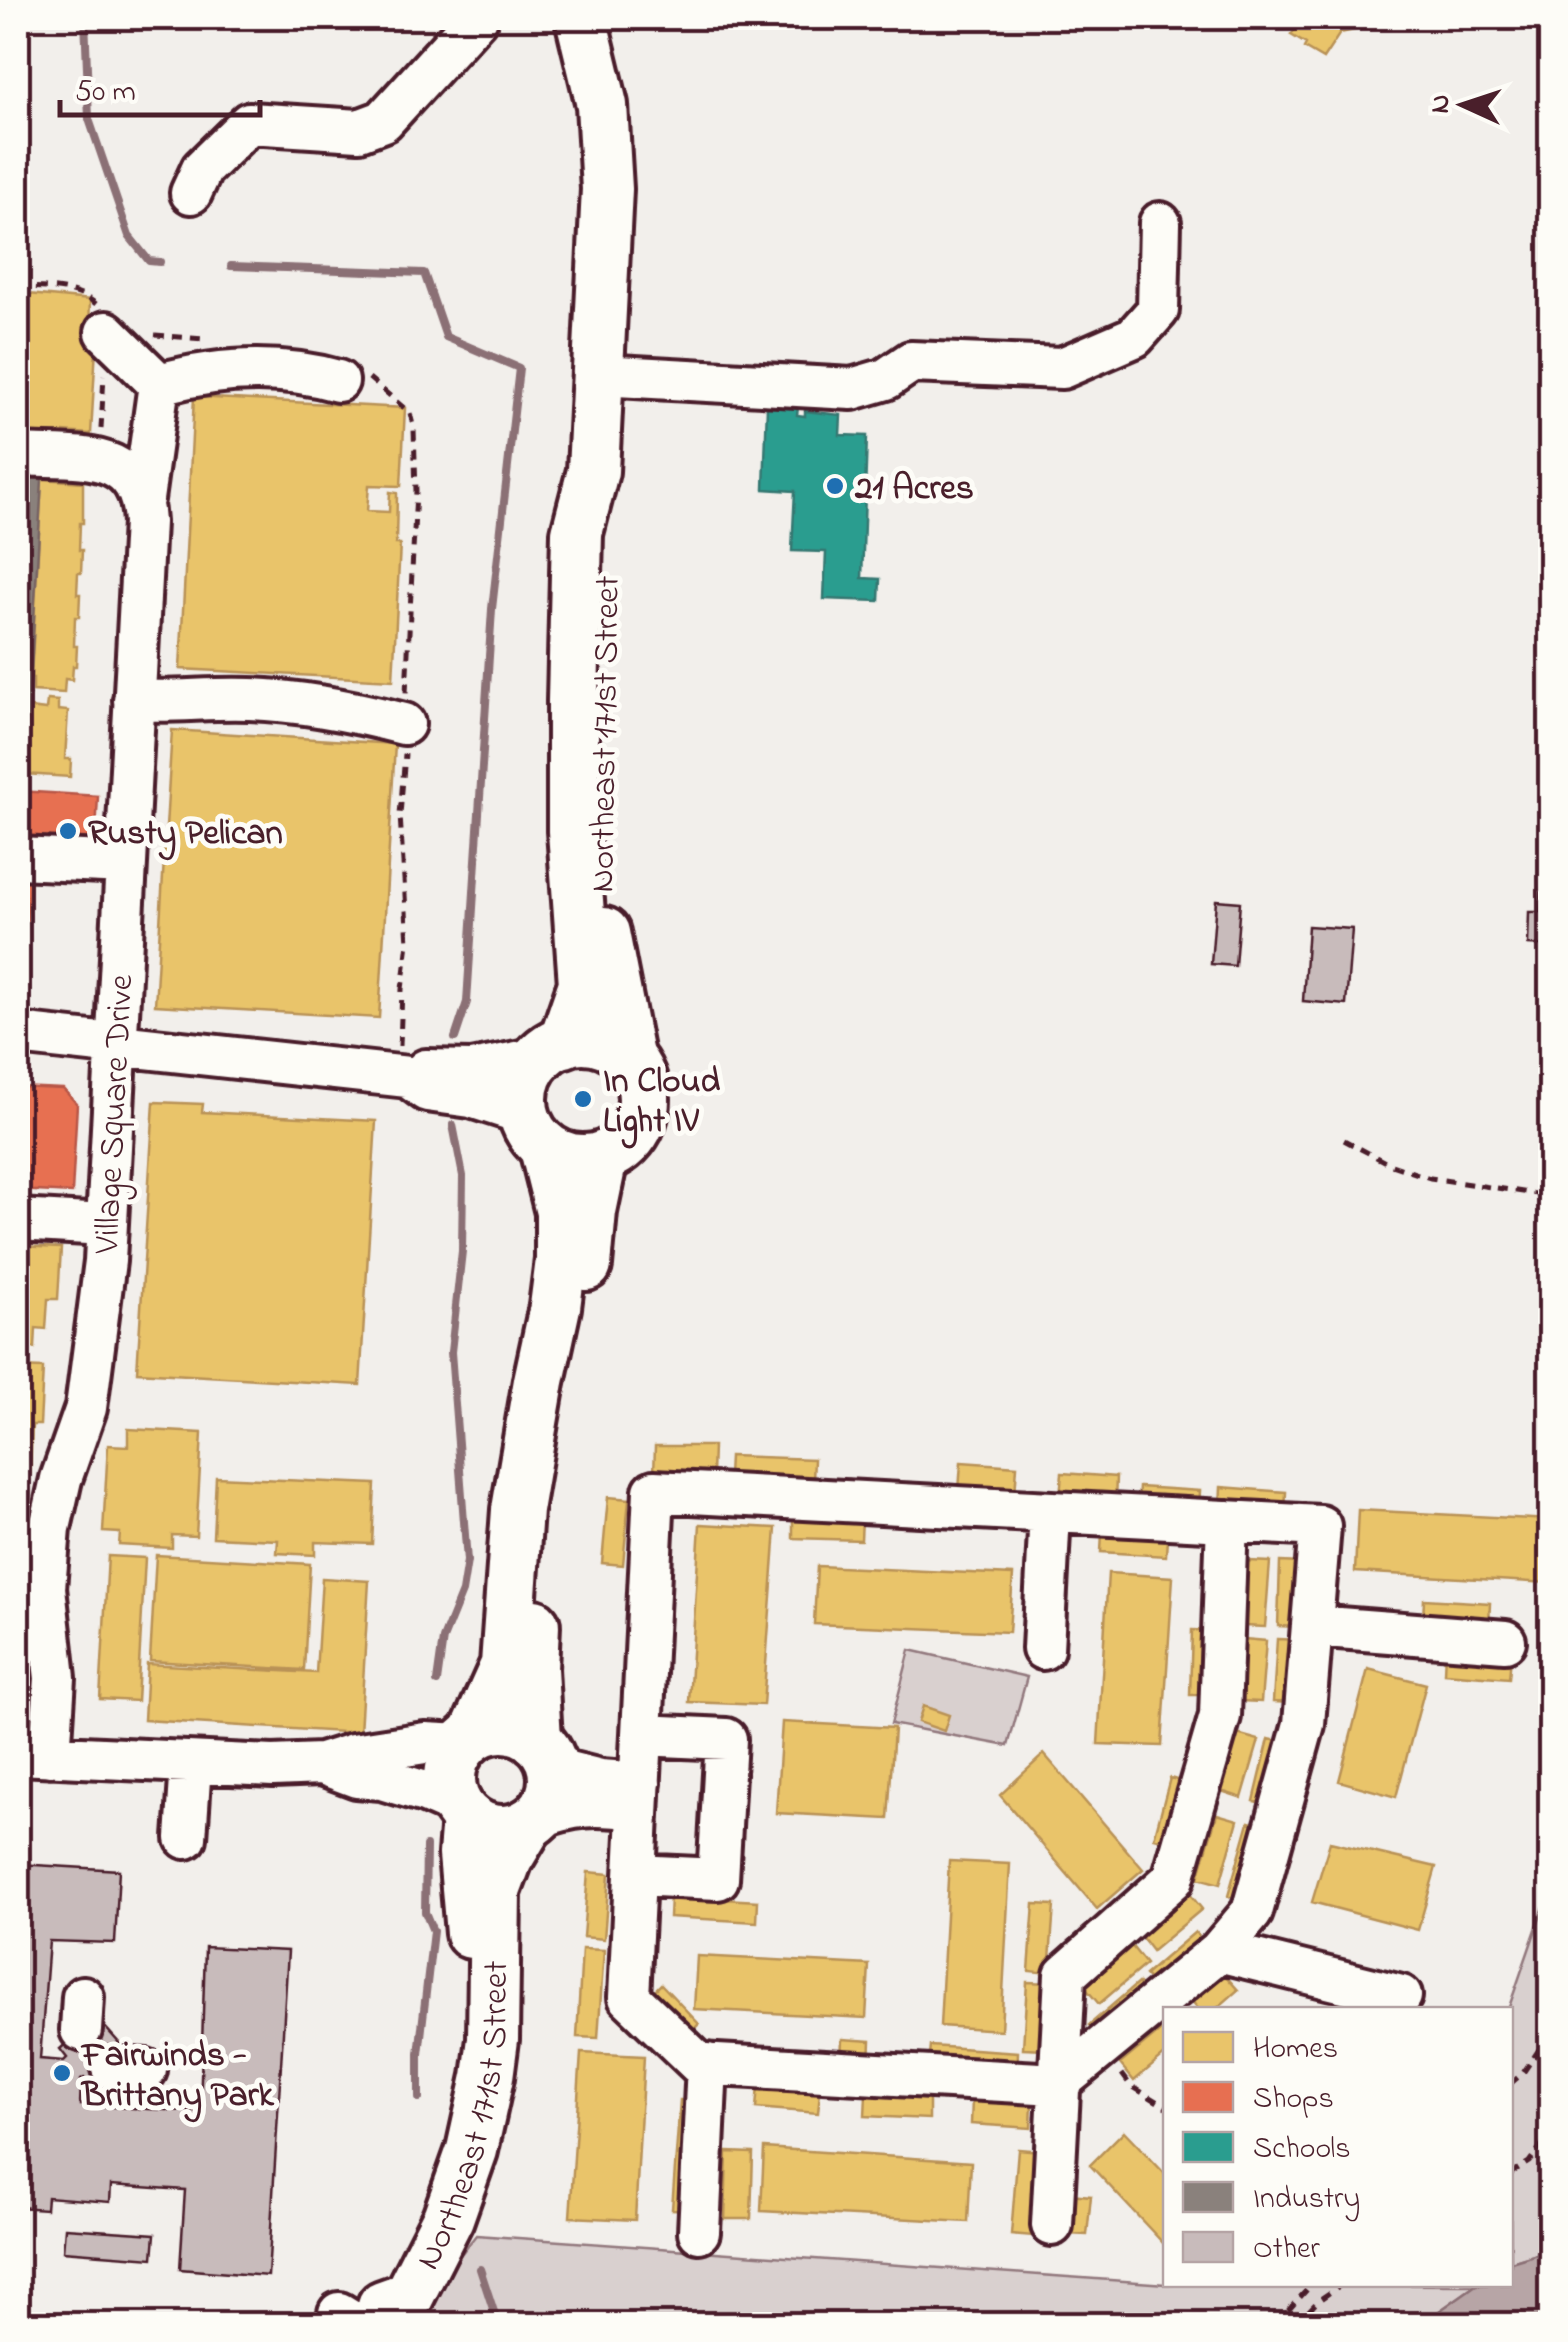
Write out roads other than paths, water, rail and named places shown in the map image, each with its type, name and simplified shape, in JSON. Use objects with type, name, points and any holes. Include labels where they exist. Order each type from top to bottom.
[{"type":"main road","name":"Northeast 171st Street","points":[[550,1050],[584,984],[573,831],[572,700],[577,533],[593,471],[607,189],[602,106],[581,18]]},
{"type":"main road","name":"Northeast 171st Street","points":[[593,471],[608,535],[598,701],[596,880],[628,1056]]},
{"type":"main road","points":[[534,1131],[562,1157],[582,1161],[619,1150],[643,1116],[645,1095],[640,1074],[628,1056],[593,1038],[550,1050],[526,1075],[522,1094],[560,1212],[561,1260],[517,1510],[506,1665],[469,1739],[454,1758],[450,1774],[462,1812],[480,1827],[496,1831],[531,1822],[551,1796],[532,1669],[543,1499],[549,1447],[578,1342],[588,1236],[602,1158]]},
{"type":"main road","points":[[469,1739],[506,1727],[522,1731],[544,1754]]},
{"type":"main road","name":"Northeast 171st Street","points":[[362,2317],[422,2204],[448,2129],[468,2003],[471,1955],[462,1812]]},
{"type":"main road","name":"Northeast 171st Street","points":[[362,2317],[408,2297],[448,2218],[472,2150],[492,2039],[494,1891],[507,1858],[531,1822]]},
{"type":"street","points":[[190,193],[202,169],[249,123],[359,130],[383,121],[477,18]]},
{"type":"street","points":[[598,375],[852,389],[886,379],[911,362],[1062,368],[1134,336],[1158,310],[1160,223]]},
{"type":"street","points":[[108,327],[158,384],[218,370],[349,374]]},
{"type":"street","name":"Village Square Drive","points":[[34,1755],[55,1678],[45,1588],[50,1528],[60,1479],[86,1408],[97,1344],[134,700],[123,470],[158,384]]},
{"type":"street","points":[[18,455],[109,463],[123,470]]},
{"type":"street","points":[[134,700],[251,699],[324,706],[404,724]]},
{"type":"street","points":[[18,858],[126,863]]},
{"type":"street","points":[[18,1034],[404,1062],[472,1071],[550,1050]]},
{"type":"street","points":[[404,1062],[427,1091],[471,1097],[534,1131]]},
{"type":"street","points":[[18,1220],[105,1225]]},
{"type":"street","points":[[654,1491],[1227,1521],[1320,1526],[1304,1724],[1252,1912],[1219,1951],[1058,2084],[700,2064],[629,1997],[654,1491]]},
{"type":"street","points":[[1043,1649],[1050,1512]]},
{"type":"street","points":[[1052,2224],[1065,1975],[1173,1879],[1220,1716],[1227,1521]]},
{"type":"street","points":[[1313,1626],[1504,1641]]},
{"type":"street","points":[[635,1875],[718,1879],[726,1739],[642,1735]]},
{"type":"street","points":[[34,1755],[191,1764],[321,1764],[354,1754],[469,1739]]},
{"type":"street","points":[[544,1754],[639,1796]]},
{"type":"street","points":[[186,1838],[191,1764]]},
{"type":"street","points":[[321,1764],[357,1777],[382,1779],[410,1788],[462,1812]]},
{"type":"street","points":[[531,1822],[569,1806],[639,1796]]},
{"type":"street","points":[[1219,1951],[1400,1996]]},
{"type":"street","points":[[699,2232],[708,2064]]},
{"type":"waterway","points":[[85,18],[89,119],[129,236],[149,261],[160,262]]},
{"type":"waterway","points":[[231,266],[424,273],[446,337],[519,368],[492,609],[467,1002],[455,1038]]},
{"type":"waterway","points":[[437,1682],[443,1639],[462,1592],[467,1561],[451,1352],[462,1251],[463,1176],[453,1125]]},
{"type":"waterway","points":[[419,2098],[419,2054],[433,1931],[425,1912],[426,1846]]},
{"type":"waterway","points":[[480,2269],[498,2324]]},
{"type":"place","name":"21 Acres","points":[[835,486]]},
{"type":"place","name":"Rusty Pelican","points":[[68,831]]},
{"type":"place","name":"In Cloud Light IV","points":[[583,1099]]},
{"type":"place","name":"Fairwinds - Brittany Park","points":[[62,2073]]}]
